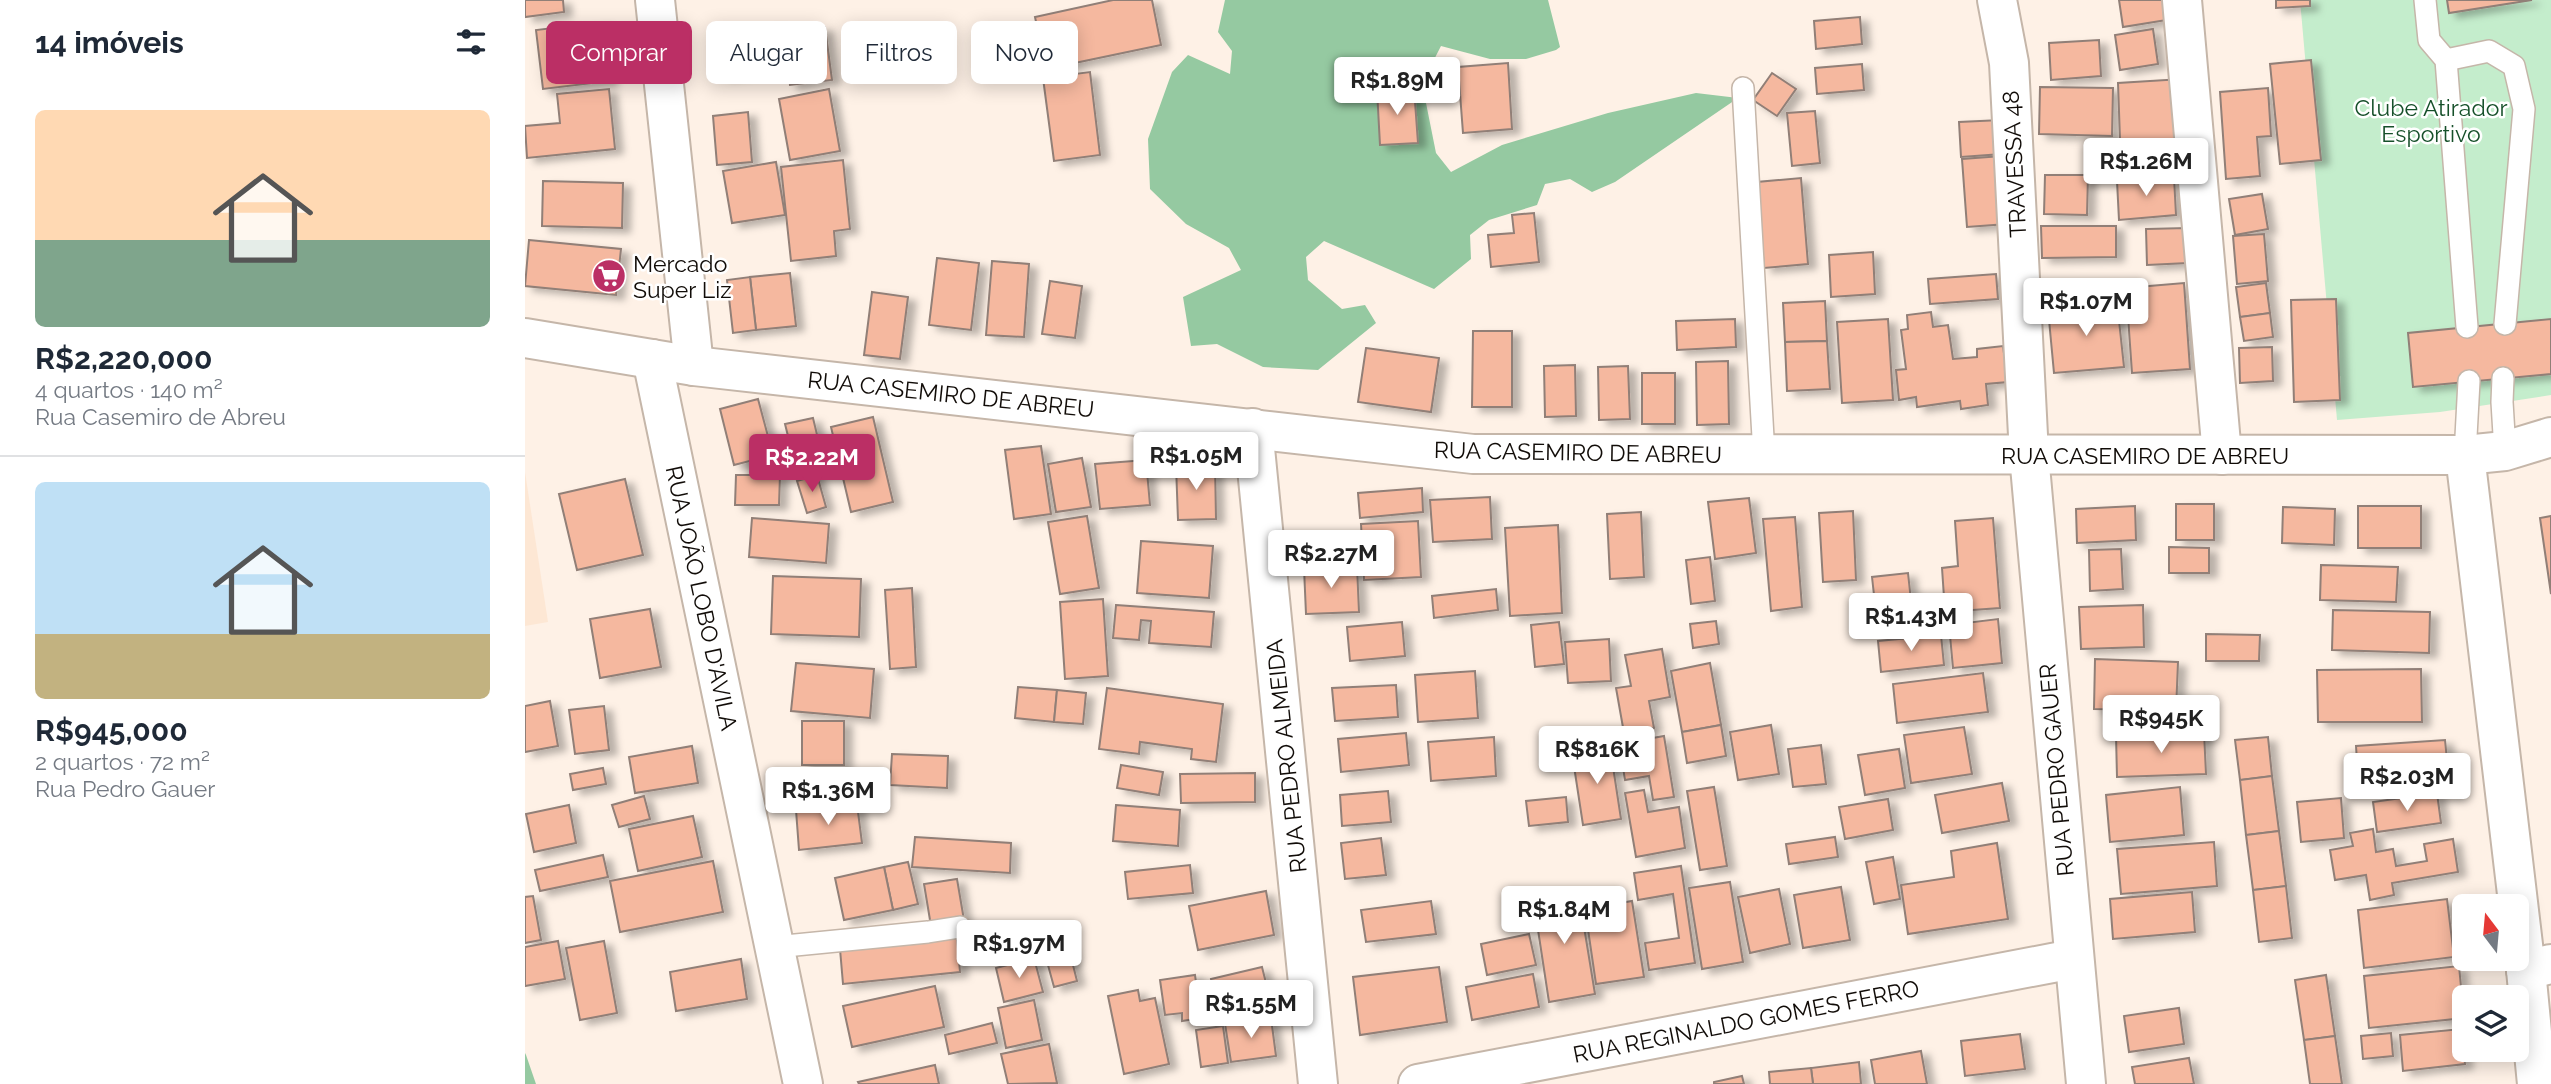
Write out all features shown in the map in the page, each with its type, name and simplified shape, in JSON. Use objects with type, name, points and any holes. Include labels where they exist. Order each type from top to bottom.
[{"type":"street","points":[[655,0],[694,366]]},
{"type":"street","name":"TRAVESSA 48","points":[[1997,0],[2009,63],[2029,455]]},
{"type":"street","points":[[2182,0],[2222,455]]},
{"type":"street","name":"RUA CASEMIRO DE ABREU","points":[[525,338],[694,366],[1473,454],[2465,455],[2505,451],[2551,437]]},
{"type":"street","name":"RUA JOÃO LOBO D'AVILA","points":[[652,359],[803,1084]]},
{"type":"street","name":"RUA PEDRO ALMEIDA","points":[[1253,428],[1318,1084]]},
{"type":"street","name":"RUA PEDRO GAUER","points":[[2029,455],[2086,1084]]},
{"type":"street","points":[[2465,455],[2538,967],[2537,1084]]},
{"type":"street","name":"RUA REGINALDO GOMES FERRO","points":[[1418,1084],[2073,958]]},
{"type":"lane","points":[[2425,0],[2429,40],[2446,60],[2467,327]]},
{"type":"lane","points":[[2446,60],[2489,51],[2514,66],[2524,109],[2505,324]]},
{"type":"lane","points":[[1743,88],[1764,455]]},
{"type":"lane","points":[[2504,378],[2502,402],[2505,451]]},
{"type":"lane","points":[[2465,455],[2469,381]]},
{"type":"lane","points":[[775,947],[928,933],[960,927]]},
{"type":"shaded area","points":[[525,472],[548,622],[525,626]]},
{"type":"green space","points":[[1225,0],[1548,0],[1560,47],[1556,50],[1526,59],[1490,59],[1441,46],[1422,83],[1436,153],[1451,172],[1502,145],[1608,113],[1696,93],[1738,98],[1615,182],[1592,192],[1570,179],[1545,184],[1537,205],[1489,220],[1470,235],[1471,259],[1434,289],[1324,241],[1306,257],[1308,280],[1342,309],[1365,305],[1376,323],[1318,370],[1263,367],[1217,344],[1191,346],[1183,297],[1241,270],[1229,248],[1186,224],[1150,189],[1148,139],[1172,72],[1188,55],[1230,74],[1232,51],[1218,32]]},
{"type":"green space","name":"Clube Atirador Esportivo","points":[[2300,0],[2551,0],[2551,395],[2440,412],[2337,420]]},
{"type":"green space","points":[[525,1053],[526,1055],[536,1084],[525,1084]]},
{"type":"building","points":[[525,0],[563,0],[564,12],[525,17]]},
{"type":"building","points":[[1113,0],[1152,0],[1161,45],[1078,62],[1078,21],[1036,21],[1035,17]]},
{"type":"building","points":[[2119,0],[2177,0],[2179,18],[2123,27]]},
{"type":"building","points":[[2276,0],[2310,0],[2310,6],[2276,8]]},
{"type":"building","points":[[2447,0],[2532,0],[2449,13]]},
{"type":"building","points":[[1860,17],[1862,44],[1816,49],[1814,21]]},
{"type":"building","points":[[546,29],[546,84],[585,84],[543,89],[536,30]]},
{"type":"building","points":[[2153,29],[2158,64],[2120,70],[2115,35]]},
{"type":"building","points":[[2099,40],[2101,76],[2051,80],[2049,43]]},
{"type":"building","points":[[827,42],[832,80],[827,81]]},
{"type":"building","points":[[2311,60],[2321,160],[2280,164],[2270,64]]},
{"type":"building","points":[[1508,63],[1512,129],[1463,133],[1458,67]]},
{"type":"building","points":[[1862,64],[1864,90],[1817,94],[1815,68]]},
{"type":"building","points":[[1090,72],[1100,155],[1054,161],[1044,84],[1078,84],[1078,74]]},
{"type":"building","points":[[1772,73],[1796,89],[1777,116],[1753,100]]},
{"type":"building","points":[[2182,79],[2185,164],[2121,168],[2118,83]]},
{"type":"building","points":[[2040,87],[2113,88],[2112,136],[2039,134]]},
{"type":"building","points":[[1414,88],[1418,143],[1380,145],[1377,90]]},
{"type":"building","points":[[2268,88],[2271,136],[2257,137],[2260,176],[2226,179],[2220,92]]},
{"type":"building","points":[[609,89],[615,149],[527,158],[525,126],[560,123],[557,94]]},
{"type":"building","points":[[829,89],[840,151],[790,160],[779,99]]},
{"type":"building","points":[[1815,111],[1820,163],[1792,166],[1787,113]]},
{"type":"building","points":[[748,112],[752,162],[717,165],[713,116]]},
{"type":"building","points":[[2001,120],[2002,154],[1961,157],[1959,122]]},
{"type":"building","points":[[2002,156],[2007,224],[1967,227],[1962,159]]},
{"type":"building","points":[[843,160],[850,229],[834,231],[836,256],[791,261],[781,167]]},
{"type":"building","points":[[776,162],[785,215],[732,223],[723,171]]},
{"type":"building","points":[[2045,175],[2088,175],[2087,215],[2044,214]]},
{"type":"building","points":[[2174,177],[2176,215],[2119,220],[2117,181]]},
{"type":"building","points":[[1801,178],[1808,264],[1764,268],[1757,182]]},
{"type":"building","points":[[543,181],[623,183],[622,228],[542,226]]},
{"type":"building","points":[[2262,194],[2268,229],[2235,235],[2229,199]]},
{"type":"building","points":[[1534,213],[1539,262],[1491,267],[1488,235],[1514,233],[1512,215]]},
{"type":"building","points":[[2041,226],[2116,226],[2116,257],[2042,258]]},
{"type":"building","points":[[2187,228],[2188,263],[2147,265],[2146,229]]},
{"type":"building","points":[[2264,234],[2268,281],[2237,284],[2233,236]]},
{"type":"building","points":[[529,240],[621,249],[616,295],[525,286]]},
{"type":"building","points":[[1873,252],[1875,294],[1831,297],[1829,255]]},
{"type":"building","points":[[937,258],[979,263],[971,330],[929,325]]},
{"type":"building","points":[[992,261],[1029,264],[1024,337],[986,335]]},
{"type":"building","points":[[790,273],[796,326],[756,330],[750,277]]},
{"type":"building","points":[[1996,274],[1998,299],[1930,304],[1928,279]]},
{"type":"building","points":[[750,277],[756,330],[733,333],[727,280]]},
{"type":"building","points":[[1050,281],[1082,286],[1075,338],[1042,334]]},
{"type":"building","points":[[2184,283],[2190,369],[2132,373],[2126,288]]},
{"type":"building","points":[[2266,283],[2270,313],[2240,317],[2236,287]]},
{"type":"building","points":[[872,292],[908,297],[900,359],[864,355]]},
{"type":"building","points":[[2336,299],[2340,400],[2294,402],[2291,300]]},
{"type":"building","points":[[1825,301],[1827,341],[1785,342],[1783,303]]},
{"type":"building","points":[[2117,302],[2124,367],[2054,373],[2048,309]]},
{"type":"building","points":[[1931,312],[1933,327],[1948,325],[1953,359],[1977,357],[1977,349],[2003,346],[2008,382],[1986,384],[1988,405],[1961,409],[1960,401],[1917,407],[1916,397],[1899,400],[1896,370],[1906,369],[1901,330],[1908,329],[1907,315]]},
{"type":"building","points":[[2270,313],[2273,337],[2244,341],[2240,317]]},
{"type":"building","points":[[1735,319],[1736,347],[1677,350],[1676,321]]},
{"type":"building","points":[[1888,319],[1893,400],[1842,403],[1837,322]]},
{"type":"building","points":[[2551,319],[2551,374],[2413,387],[2408,333]]},
{"type":"building","points":[[1473,331],[1512,331],[1512,407],[1472,407]]},
{"type":"building","points":[[1827,341],[1830,389],[1787,391],[1785,342]]},
{"type":"building","points":[[2272,347],[2273,381],[2240,383],[2239,348]]},
{"type":"building","points":[[1366,348],[1439,358],[1431,412],[1358,402]]},
{"type":"building","points":[[1728,361],[1729,424],[1697,425],[1696,362]]},
{"type":"building","points":[[1575,365],[1576,416],[1545,417],[1544,366]]},
{"type":"building","points":[[1628,366],[1630,419],[1599,420],[1598,367]]},
{"type":"building","points":[[1642,373],[1675,373],[1675,424],[1642,424]]},
{"type":"building","points":[[758,399],[773,455],[734,465],[720,409]]},
{"type":"building","points":[[873,417],[893,502],[851,512],[831,427]]},
{"type":"building","points":[[813,418],[825,468],[798,476],[785,424]]},
{"type":"building","points":[[1041,446],[1051,514],[1014,519],[1005,450]]},
{"type":"building","points":[[1082,458],[1091,507],[1056,512],[1048,464]]},
{"type":"building","points":[[1146,460],[1150,505],[1100,509],[1095,464]]},
{"type":"building","points":[[1215,463],[1216,519],[1178,520],[1176,465]]},
{"type":"building","points":[[736,475],[780,475],[779,505],[735,505]]},
{"type":"building","points":[[817,475],[826,507],[807,513],[797,481]]},
{"type":"building","points":[[625,479],[643,555],[577,570],[559,494]]},
{"type":"building","points":[[1422,488],[1423,512],[1360,518],[1358,493]]},
{"type":"building","points":[[1490,497],[1492,539],[1433,542],[1430,500]]},
{"type":"building","points":[[1749,498],[1756,553],[1715,559],[1708,502]]},
{"type":"building","points":[[2176,504],[2214,504],[2214,540],[2176,540]]},
{"type":"building","points":[[2135,506],[2136,540],[2077,543],[2076,509]]},
{"type":"building","points":[[2358,506],[2421,506],[2421,548],[2358,548]]},
{"type":"building","points":[[2283,507],[2335,509],[2334,545],[2282,543]]},
{"type":"building","points":[[1853,511],[1856,580],[1823,582],[1819,513]]},
{"type":"building","points":[[1641,512],[1644,577],[1610,579],[1607,514]]},
{"type":"building","points":[[1087,516],[1099,588],[1060,594],[1048,522]]},
{"type":"building","points":[[2551,516],[2551,594],[2540,518]]},
{"type":"building","points":[[1795,517],[1802,607],[1771,611],[1763,519]]},
{"type":"building","points":[[752,518],[829,524],[826,563],[749,557]]},
{"type":"building","points":[[1993,518],[2000,608],[1945,612],[1942,568],[1958,566],[1955,521]]},
{"type":"building","points":[[1418,521],[1421,577],[1364,580],[1361,524]]},
{"type":"building","points":[[1558,525],[1562,613],[1510,616],[1505,528]]},
{"type":"building","points":[[1141,541],[1213,546],[1209,598],[1137,593]]},
{"type":"building","points":[[2169,547],[2209,548],[2209,573],[2169,573]]},
{"type":"building","points":[[2121,549],[2123,589],[2090,591],[2089,550]]},
{"type":"building","points":[[1710,557],[1715,601],[1691,604],[1686,560]]},
{"type":"building","points":[[2321,565],[2398,567],[2396,602],[2320,600]]},
{"type":"building","points":[[1357,566],[1359,612],[1306,614],[1304,568]]},
{"type":"building","points":[[1908,573],[1912,610],[1876,613],[1872,577]]},
{"type":"building","points":[[773,576],[861,579],[859,637],[771,634]]},
{"type":"building","points":[[912,588],[916,667],[890,669],[885,590]]},
{"type":"building","points":[[1496,589],[1498,610],[1434,618],[1432,596]]},
{"type":"building","points":[[1103,599],[1108,676],[1065,679],[1060,602]]},
{"type":"building","points":[[1116,605],[1214,612],[1211,647],[1149,643],[1151,621],[1141,620],[1139,640],[1113,638]]},
{"type":"building","points":[[2143,605],[2144,647],[2081,649],[2079,607]]},
{"type":"building","points":[[650,609],[661,667],[600,678],[590,619]]},
{"type":"building","points":[[2333,610],[2430,612],[2429,653],[2332,650]]},
{"type":"building","points":[[1998,619],[2002,663],[1953,668],[1949,625]]},
{"type":"building","points":[[1716,621],[1719,644],[1693,648],[1690,624]]},
{"type":"building","points":[[1402,622],[1405,656],[1350,661],[1347,627]]},
{"type":"building","points":[[1559,622],[1564,664],[1535,667],[1531,625]]},
{"type":"building","points":[[2206,634],[2260,635],[2259,661],[2206,661]]},
{"type":"building","points":[[1941,635],[1944,665],[1881,672],[1878,641]]},
{"type":"building","points":[[1609,639],[1611,681],[1568,683],[1565,642]]},
{"type":"building","points":[[1662,649],[1670,697],[1649,701],[1654,728],[1624,733],[1616,688],[1631,686],[1625,655]]},
{"type":"building","points":[[2095,659],[2178,662],[2176,711],[2094,709]]},
{"type":"building","points":[[796,663],[874,669],[870,718],[791,711]]},
{"type":"building","points":[[1710,663],[1721,725],[1682,732],[1671,671]]},
{"type":"building","points":[[2421,669],[2422,722],[2318,722],[2317,670]]},
{"type":"building","points":[[1475,671],[1478,718],[1418,722],[1415,675]]},
{"type":"building","points":[[1983,673],[1988,712],[1897,723],[1893,684]]},
{"type":"building","points":[[1396,685],[1398,717],[1335,721],[1332,688]]},
{"type":"building","points":[[1018,687],[1057,690],[1054,722],[1015,718]]},
{"type":"building","points":[[1107,688],[1223,704],[1216,762],[1191,759],[1192,749],[1140,742],[1139,754],[1099,749]]},
{"type":"building","points":[[1057,690],[1086,693],[1083,724],[1054,722]]},
{"type":"building","points":[[550,701],[558,746],[525,752],[525,706]]},
{"type":"building","points":[[604,706],[609,750],[575,754],[569,710]]},
{"type":"building","points":[[802,721],[844,721],[844,765],[802,765]]},
{"type":"building","points":[[1721,725],[1726,756],[1687,763],[1682,732]]},
{"type":"building","points":[[1771,725],[1779,774],[1738,780],[1730,732]]},
{"type":"building","points":[[1964,727],[1972,774],[1911,783],[1904,735]]},
{"type":"building","points":[[2204,732],[2206,774],[2117,777],[2116,735]]},
{"type":"building","points":[[1406,733],[1409,765],[1341,772],[1338,739]]},
{"type":"building","points":[[1664,736],[1674,797],[1653,800],[1649,776],[1625,780],[1619,744]]},
{"type":"building","points":[[1494,737],[1496,776],[1431,781],[1428,742]]},
{"type":"building","points":[[2268,737],[2272,776],[2240,780],[2235,740]]},
{"type":"building","points":[[2445,740],[2448,770],[2358,777],[2356,746]]},
{"type":"building","points":[[1821,745],[1826,784],[1793,787],[1788,749]]},
{"type":"building","points":[[692,746],[698,783],[635,793],[629,757]]},
{"type":"building","points":[[1610,747],[1621,819],[1583,825],[1572,753]]},
{"type":"building","points":[[1899,749],[1905,788],[1865,795],[1858,755]]},
{"type":"building","points":[[892,754],[948,756],[947,788],[890,785]]},
{"type":"building","points":[[1121,765],[1163,772],[1159,795],[1117,788]]},
{"type":"building","points":[[603,768],[606,784],[573,790],[570,774]]},
{"type":"building","points":[[1255,773],[1255,802],[1181,803],[1180,774]]},
{"type":"building","points":[[2272,776],[2279,831],[2246,835],[2240,780]]},
{"type":"building","points":[[2002,783],[2009,821],[1942,833],[1935,795]]},
{"type":"building","points":[[1714,787],[1727,866],[1700,870],[1687,791]]},
{"type":"building","points":[[2180,787],[2184,835],[2110,842],[2106,795]]},
{"type":"building","points":[[1644,790],[1648,812],[1679,807],[1685,848],[1636,857],[1625,793]]},
{"type":"building","points":[[1388,791],[1391,822],[1342,826],[1340,795]]},
{"type":"building","points":[[2437,793],[2441,823],[2377,832],[2373,802]]},
{"type":"building","points":[[644,796],[650,819],[619,827],[612,805]]},
{"type":"building","points":[[1566,797],[1568,822],[1529,826],[1526,801]]},
{"type":"building","points":[[2341,798],[2344,838],[2301,842],[2297,802]]},
{"type":"building","points":[[1888,799],[1893,830],[1845,839],[1839,807]]},
{"type":"building","points":[[857,804],[862,843],[799,850],[796,810]]},
{"type":"building","points":[[569,805],[576,843],[534,852],[526,814]]},
{"type":"building","points":[[1116,805],[1180,810],[1178,846],[1113,841]]},
{"type":"building","points":[[693,816],[702,857],[638,871],[629,829]]},
{"type":"building","points":[[2373,829],[2376,852],[2393,849],[2396,866],[2427,861],[2424,844],[2453,839],[2458,872],[2392,883],[2394,895],[2370,900],[2366,875],[2335,880],[2330,850],[2353,846],[2350,833]]},
{"type":"building","points":[[2279,831],[2286,886],[2253,890],[2246,835]]},
{"type":"building","points":[[915,837],[1011,843],[1010,873],[912,867]]},
{"type":"building","points":[[1835,837],[1838,857],[1789,864],[1786,844]]},
{"type":"building","points":[[1381,838],[1386,875],[1345,879],[1341,843]]},
{"type":"building","points":[[2214,842],[2217,886],[2121,894],[2117,849]]},
{"type":"building","points":[[1997,843],[2008,919],[1908,934],[1901,885],[1954,877],[1951,851]]},
{"type":"building","points":[[603,855],[608,877],[540,891],[535,870]]},
{"type":"building","points":[[1893,857],[1900,899],[1874,904],[1866,862]]},
{"type":"building","points":[[713,861],[723,912],[620,932],[610,881]]},
{"type":"building","points":[[908,862],[918,904],[893,910],[884,867]]},
{"type":"building","points":[[1190,865],[1193,893],[1128,899],[1125,872]]},
{"type":"building","points":[[1681,866],[1695,963],[1649,970],[1645,943],[1679,938],[1673,894],[1638,900],[1634,873]]},
{"type":"building","points":[[884,867],[893,910],[844,920],[835,878]]},
{"type":"building","points":[[957,879],[965,926],[932,932],[924,884]]},
{"type":"building","points":[[1730,882],[1743,962],[1702,969],[1689,888]]},
{"type":"building","points":[[2286,886],[2292,938],[2259,942],[2253,890]]},
{"type":"building","points":[[1841,887],[1850,940],[1803,948],[1794,895]]},
{"type":"building","points":[[1779,889],[1790,944],[1750,953],[1738,897]]},
{"type":"building","points":[[1578,890],[1595,994],[1549,1002],[1533,897]]},
{"type":"building","points":[[1266,891],[1274,935],[1198,950],[1189,906]]},
{"type":"building","points":[[2192,892],[2195,932],[2113,939],[2110,899]]},
{"type":"building","points":[[533,896],[541,940],[525,943],[525,897]]},
{"type":"building","points":[[2447,899],[2452,957],[2364,968],[2358,910]]},
{"type":"building","points":[[1431,901],[1436,934],[1366,942],[1361,910]]},
{"type":"building","points":[[1632,901],[1644,977],[1596,984],[1585,909]]},
{"type":"building","points":[[1529,934],[1536,965],[1487,975],[1481,944]]},
{"type":"building","points":[[957,937],[960,972],[843,984],[840,949]]},
{"type":"building","points":[[558,941],[565,979],[525,986],[525,947]]},
{"type":"building","points":[[604,941],[617,1013],[580,1020],[566,948]]},
{"type":"building","points":[[1067,941],[1077,981],[1054,987],[1043,947]]},
{"type":"building","points":[[1034,958],[1043,992],[1004,1002],[996,968]]},
{"type":"building","points":[[741,959],[747,999],[676,1011],[670,972]]},
{"type":"building","points":[[1262,967],[1271,1003],[1220,1016],[1211,979]]},
{"type":"building","points":[[1439,967],[1447,1022],[1360,1035],[1353,977]]},
{"type":"building","points":[[2452,967],[2452,971],[2459,971],[2461,985],[2452,985],[2452,1019],[2369,1028],[2364,976]]},
{"type":"building","points":[[1533,974],[1539,1007],[1472,1020],[1466,987]]},
{"type":"building","points":[[1195,975],[1201,1018],[1182,1021],[1182,1013],[1165,1015],[1160,980]]},
{"type":"building","points":[[2326,975],[2335,1036],[2304,1040],[2295,980]]},
{"type":"building","points":[[935,986],[944,1027],[852,1047],[843,1006]]},
{"type":"building","points":[[1138,990],[1140,1001],[1155,998],[1169,1064],[1124,1074],[1108,996]]},
{"type":"building","points":[[1034,1000],[1042,1040],[1006,1048],[998,1008]]},
{"type":"building","points":[[2179,1008],[2184,1044],[2129,1052],[2124,1016]]},
{"type":"building","points":[[1271,1018],[1276,1056],[1231,1062],[1225,1024]]},
{"type":"building","points":[[992,1023],[997,1043],[949,1054],[945,1035]]},
{"type":"building","points":[[1223,1026],[1228,1063],[1201,1067],[1196,1030]]},
{"type":"building","points":[[2452,1030],[2452,1062],[2465,1064],[2403,1071],[2400,1035]]},
{"type":"building","points":[[2391,1033],[2393,1056],[2363,1059],[2361,1036]]},
{"type":"building","points":[[2020,1034],[2025,1069],[1965,1076],[1961,1041]]},
{"type":"building","points":[[2335,1036],[2342,1084],[2310,1084],[2304,1040]]},
{"type":"building","points":[[1049,1044],[1057,1083],[1008,1084],[1001,1054]]},
{"type":"building","points":[[1921,1051],[1927,1084],[1875,1084],[1871,1060]]},
{"type":"building","points":[[2189,1058],[2194,1084],[2135,1084],[2132,1067]]},
{"type":"building","points":[[1859,1062],[1861,1084],[1813,1084],[1811,1068]]},
{"type":"building","points":[[935,1065],[939,1084],[858,1082]]},
{"type":"building","points":[[1811,1068],[1813,1084],[1770,1084],[1769,1072]]},
{"type":"building","points":[[1742,1076],[1744,1084],[1714,1084],[1714,1082]]},
{"type":"place","name":"Mercado Super Liz","points":[[609,276]]}]
